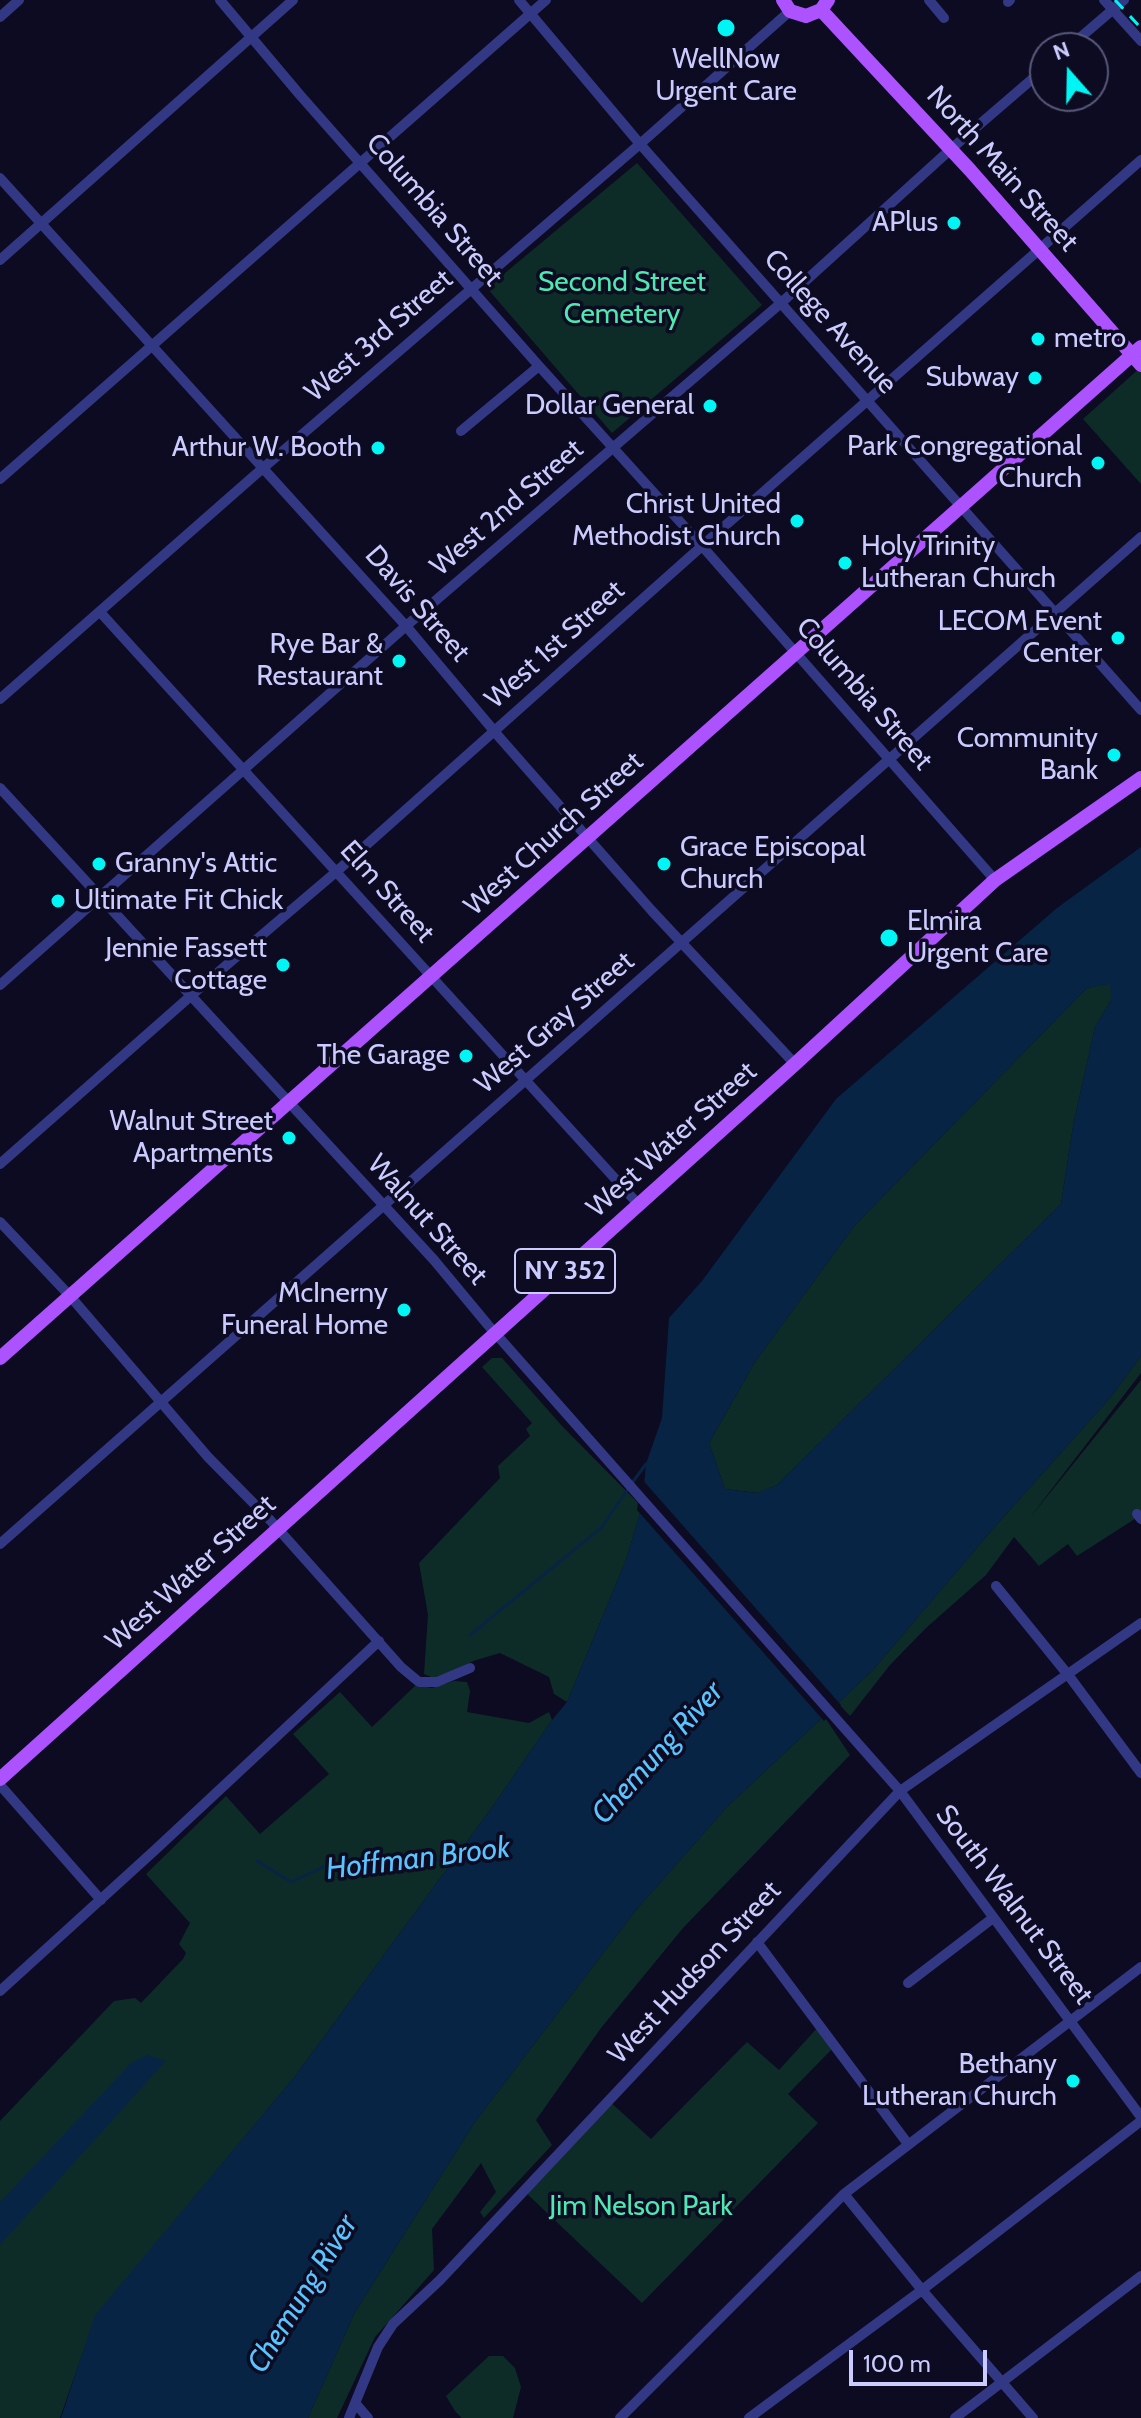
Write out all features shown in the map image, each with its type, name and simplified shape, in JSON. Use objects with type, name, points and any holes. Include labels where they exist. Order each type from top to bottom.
[{"type":"main road","points":[[786,6],[806,16],[824,5]]},
{"type":"main road","name":"North Main Street","points":[[824,5],[1138,356]]},
{"type":"main road","name":"West Church Street","points":[[0,1358],[796,653],[1138,356]]},
{"type":"main road","name":"West Water Street","points":[[0,1779],[639,1205],[995,880],[1141,778]]},
{"type":"street","points":[[0,17],[19,0]]},
{"type":"street","name":"Columbia Street","points":[[220,0],[539,366],[702,546],[995,880]]},
{"type":"street","points":[[0,260],[293,0]]},
{"type":"street","name":"College Avenue","points":[[519,0],[640,144],[1141,710]]},
{"type":"street","points":[[0,479],[546,0]]},
{"type":"street","points":[[929,0],[944,18]]},
{"type":"street","points":[[1104,0],[1141,41]]},
{"type":"street","points":[[1087,32],[1123,1]]},
{"type":"street","name":"West 3rd Street","points":[[0,699],[640,144],[786,6]]},
{"type":"street","name":"West 2nd Street","points":[[0,985],[406,626],[781,303],[1029,82]]},
{"type":"street","name":"West 1st Street","points":[[0,1164],[336,872],[1141,160]]},
{"type":"street","name":"Davis Street","points":[[0,178],[406,626],[682,944],[795,1064]]},
{"type":"street","points":[[461,431],[539,366]]},
{"type":"street","name":"West Gray Street","points":[[0,1544],[1141,537]]},
{"type":"street","name":"Elm Street","points":[[100,612],[639,1205]]},
{"type":"street","name":"Walnut Street","points":[[0,788],[384,1205],[843,1726]]},
{"type":"street","points":[[0,1222],[70,1296],[208,1457],[278,1529],[401,1667],[419,1682],[437,1682],[470,1668]]},
{"type":"street","points":[[996,1586],[1069,1676],[1141,1773]]},
{"type":"street","name":"West Hudson Street","points":[[349,2418],[378,2347],[393,2324],[440,2280],[900,1791],[1141,1623]]},
{"type":"street","points":[[0,1991],[379,1641]]},
{"type":"street","name":"South Walnut Street","points":[[843,1726],[900,1791],[1141,2119]]},
{"type":"street","points":[[0,1785],[101,1900]]},
{"type":"street","points":[[908,1983],[993,1918]]},
{"type":"street","points":[[757,1942],[908,2144]]},
{"type":"street","points":[[620,2418],[844,2194],[1141,1967]]},
{"type":"street","points":[[749,2418],[922,2290],[1141,2119]]},
{"type":"street","points":[[844,2194],[1033,2418]]},
{"type":"street","points":[[955,2418],[1141,2276]]},
{"type":"street","points":[[356,2404],[368,2418]]},
{"type":"green space","name":"Second Street Cemetery","points":[[637,163],[762,305],[612,433],[487,288]]},
{"type":"green space","points":[[1141,367],[1141,484],[1083,419]]},
{"type":"green space","points":[[1111,983],[1111,1000],[1095,1027],[1073,1126],[1061,1204],[777,1485],[758,1493],[725,1489],[709,1443],[755,1362],[855,1225],[1087,988]]},
{"type":"green space","points":[[1141,1356],[1141,1373],[1028,1520],[1141,1380],[1141,1515],[1077,1556],[1068,1544],[1039,1566],[1014,1537],[986,1575],[890,1665],[850,1716],[838,1703],[872,1671],[1110,1398]]},
{"type":"green space","points":[[492,1358],[502,1358],[562,1426],[642,1507],[626,1560],[567,1702],[554,1694],[549,1677],[500,1653],[473,1661],[436,1679],[424,1674],[428,1615],[419,1563],[500,1478],[498,1466],[530,1436],[526,1429],[532,1423],[482,1367]]},
{"type":"green space","points":[[454,1681],[467,1682],[470,1691],[467,1712],[529,1723],[549,1712],[552,1720],[493,1806],[296,2075],[96,2315],[60,2418],[0,2418],[0,2121],[114,2001],[135,1998],[141,2003],[183,1959],[186,1953],[179,1944],[190,1923],[146,1874],[226,1796],[260,1834],[329,1774],[293,1734],[340,1692],[372,1727],[416,1685],[432,1688]]},
{"type":"green space","points":[[824,1716],[850,1755],[683,1928],[601,2028],[536,2120],[552,2145],[484,2218],[480,2212],[496,2192],[481,2163],[432,2229],[434,2270],[375,2337],[337,2418],[308,2418],[355,2312],[475,2122],[636,1910],[727,1807]]},
{"type":"green space","name":"Jim Nelson Park","points":[[819,2026],[834,2047],[788,2094],[818,2123],[642,2303],[524,2191],[608,2100],[651,2139],[747,2042],[779,2070]]},
{"type":"green space","points":[[489,2356],[503,2356],[515,2368],[521,2387],[513,2418],[462,2418],[446,2396]]},
{"type":"water","name":"Chemung River","points":[[1141,847],[1141,1356],[1110,1398],[872,1671],[727,1807],[636,1910],[475,2122],[355,2312],[308,2418],[61,2418],[95,2315],[296,2075],[567,1702],[626,1560],[642,1507],[646,1464],[662,1418],[669,1318],[702,1281],[836,1099],[1057,908]],"holes":[[[1110,984],[1111,1000],[1095,1027],[1073,1126],[1061,1204],[777,1485],[757,1493],[725,1489],[709,1443],[755,1362],[855,1225],[1087,988]]]},
{"type":"water","points":[[147,2055],[166,2061],[0,2245],[0,2202],[131,2063]]},
{"type":"pier","points":[[641,1478],[841,1705],[824,1721],[637,1510]]},
{"type":"waterway","points":[[632,1483],[646,1464]]},
{"type":"waterway","points":[[470,1635],[601,1528],[628,1489]]},
{"type":"waterway","name":"Hoffman Brook","points":[[257,1861],[291,1882],[330,1864],[455,1860]]},
{"type":"railway","points":[[1115,0],[1141,28]]},
{"type":"place","name":"WellNow Urgent Care","points":[[726,28]]},
{"type":"place","name":"APlus","points":[[954,223]]},
{"type":"place","name":"metro","points":[[1038,339]]},
{"type":"place","name":"Subway","points":[[1035,378]]},
{"type":"place","name":"Dollar General","points":[[710,406]]},
{"type":"place","name":"Arthur W. Booth","points":[[378,448]]},
{"type":"place","name":"Park Congregational Church","points":[[1098,463]]},
{"type":"place","name":"Christ United Methodist Church","points":[[797,521]]},
{"type":"place","name":"Holy Trinity Lutheran Church","points":[[845,563]]},
{"type":"place","name":"LECOM Event Center","points":[[1118,638]]},
{"type":"place","name":"Rye Bar & Restaurant","points":[[399,661]]},
{"type":"place","name":"Community Bank","points":[[1114,755]]},
{"type":"place","name":"Granny's Attic","points":[[99,864]]},
{"type":"place","name":"Grace Episcopal Church","points":[[664,864]]},
{"type":"place","name":"Ultimate Fit Chick","points":[[58,901]]},
{"type":"place","name":"Elmira Urgent Care","points":[[889,938]]},
{"type":"place","name":"Jennie Fassett Cottage","points":[[283,965]]},
{"type":"place","name":"The Garage","points":[[466,1056]]},
{"type":"place","name":"Walnut Street Apartments","points":[[289,1138]]},
{"type":"place","name":"McInerny Funeral Home","points":[[404,1310]]},
{"type":"place","name":"Bethany Lutheran Church","points":[[1073,2081]]}]
